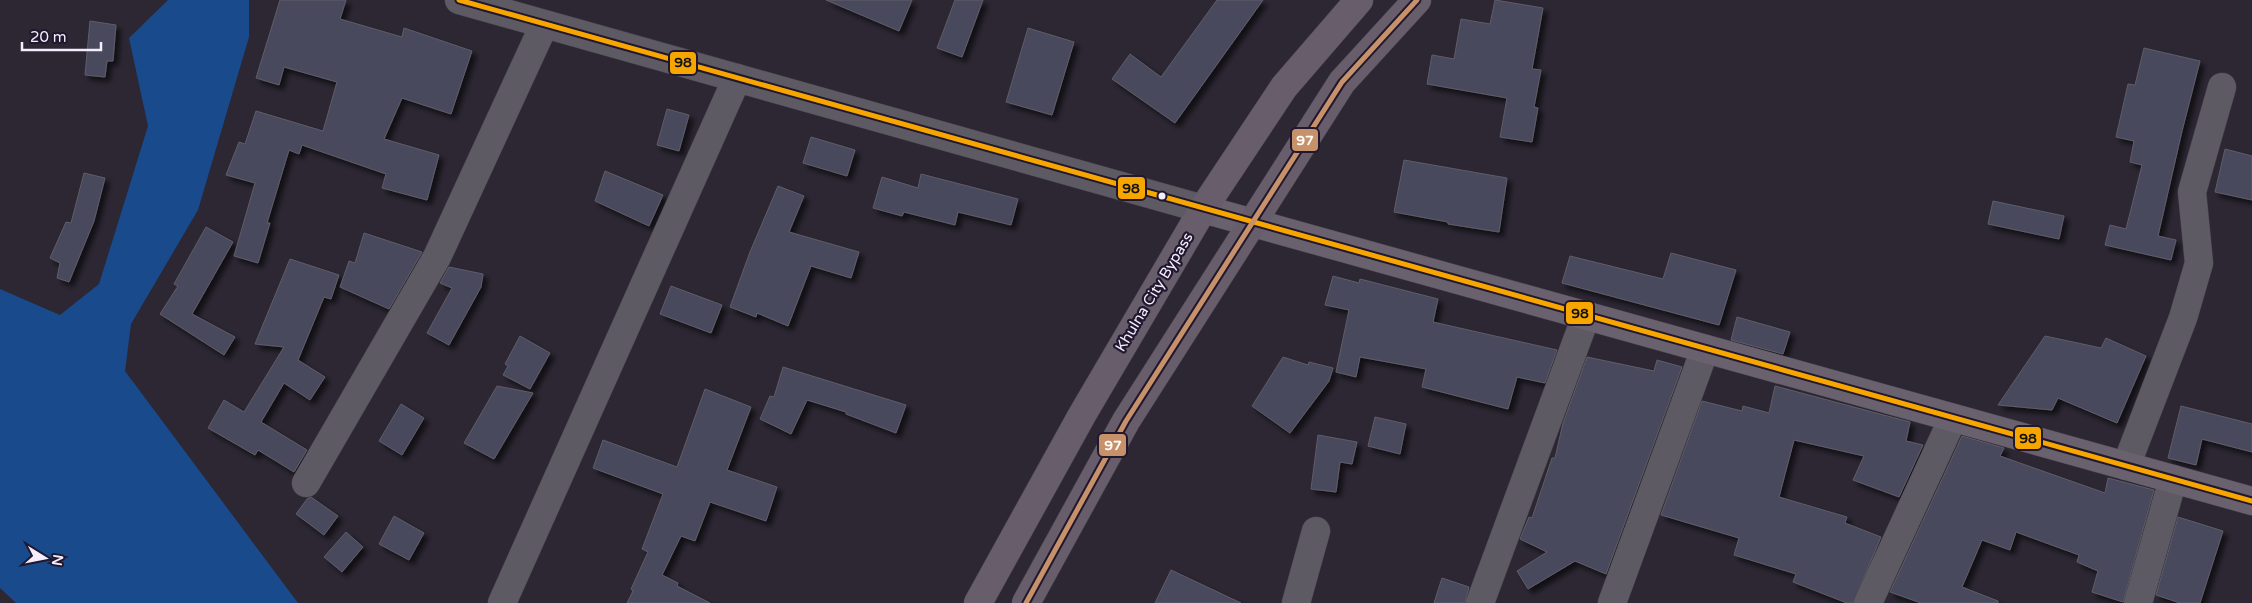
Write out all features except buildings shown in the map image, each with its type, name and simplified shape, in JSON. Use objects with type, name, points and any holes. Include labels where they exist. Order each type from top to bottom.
[{"type":"highway","name":"Khulna City Bypass","points":[[978,603],[1082,415],[1203,209],[1284,87],[1359,0]]},
{"type":"highway","points":[[1026,603],[1126,421],[1342,82],[1417,0]]},
{"type":"main road","points":[[1203,209],[2252,501]]},
{"type":"street","points":[[460,0],[1203,209]]},
{"type":"street","points":[[306,483],[437,257],[544,24]]},
{"type":"street","points":[[502,603],[737,78]]},
{"type":"street","points":[[2126,466],[2183,318],[2198,263],[2192,192],[2222,87]]},
{"type":"street","points":[[1480,603],[1586,316]]},
{"type":"street","points":[[1612,603],[1706,349]]},
{"type":"street","points":[[1868,603],[1953,418]]},
{"type":"street","points":[[2138,603],[2173,479]]},
{"type":"street","points":[[1296,603],[1316,531]]},
{"type":"water","points":[[168,0],[249,0],[249,37],[198,210],[131,324],[125,371],[298,603],[16,603],[0,588],[0,289],[60,315],[99,284],[148,126],[129,38]]},
{"type":"transit line","name":"98","points":[[459,0],[2252,501]]},
{"type":"transit line","name":"97","points":[[1026,603],[1126,421],[1342,82],[1417,0]]}]
